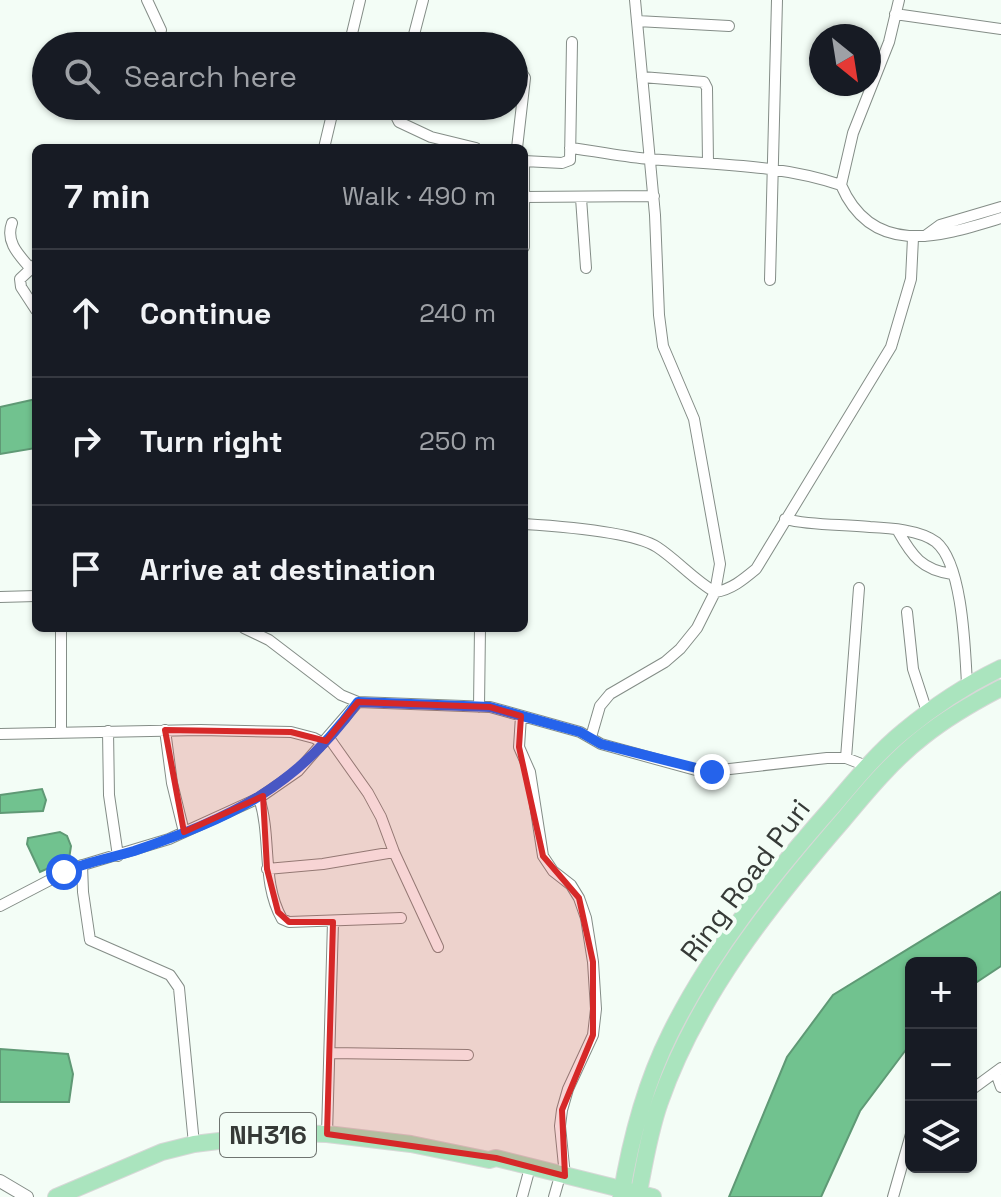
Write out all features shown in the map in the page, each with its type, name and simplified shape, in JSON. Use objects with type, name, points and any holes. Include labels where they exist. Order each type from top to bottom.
[{"type":"highway","name":"Ring Road Puri","points":[[635,1195],[627,1165],[650,1084],[670,1034],[742,918],[798,845],[901,734],[967,684],[1001,668]]},
{"type":"highway","name":"Ring Road Puri","points":[[635,1195],[660,1103],[681,1054],[707,1004],[775,902],[855,806],[921,738],[956,713],[1001,688]]},
{"type":"highway","name":"NH316","points":[[56,1197],[162,1152],[194,1144],[285,1133],[327,1134],[411,1144],[489,1160],[496,1158],[559,1185]]},
{"type":"highway","name":"NH316","points":[[489,1160],[494,1166],[559,1185],[635,1195]]},
{"type":"highway","points":[[645,1160],[662,1197]]},
{"type":"highway","points":[[595,1192],[627,1165]]},
{"type":"street","points":[[147,0],[161,30]]},
{"type":"street","points":[[352,32],[360,0]]},
{"type":"street","points":[[415,32],[423,0]]},
{"type":"street","points":[[591,737],[600,706],[610,694],[665,662],[697,628],[715,592],[720,564],[694,419],[663,346],[654,196],[635,0]]},
{"type":"street","points":[[770,280],[777,0]]},
{"type":"street","points":[[881,64],[899,0]]},
{"type":"street","points":[[895,14],[1001,29]]},
{"type":"street","points":[[637,21],[729,26]]},
{"type":"street","points":[[528,161],[567,163],[570,160],[572,42]]},
{"type":"street","points":[[642,77],[700,81],[706,85],[708,162]]},
{"type":"street","points":[[868,96],[853,133],[841,185],[848,201],[875,226],[913,238],[943,236],[1001,218]]},
{"type":"street","points":[[325,144],[331,120]]},
{"type":"street","points":[[398,120],[431,137],[454,144]]},
{"type":"street","points":[[517,144],[520,120]]},
{"type":"street","points":[[570,148],[650,159],[798,172],[841,185]]},
{"type":"street","points":[[528,197],[654,196]]},
{"type":"street","points":[[581,198],[586,268]]},
{"type":"street","points":[[925,236],[940,225],[1001,207]]},
{"type":"street","points":[[12,223],[9,233],[12,244],[32,265]]},
{"type":"street","points":[[528,524],[634,537],[647,542],[715,592],[723,591],[756,569],[891,347],[911,279],[913,238]]},
{"type":"street","points":[[32,267],[20,279],[21,287],[32,304]]},
{"type":"street","points":[[785,519],[810,525],[873,527],[911,533],[936,543],[946,555],[964,621],[967,684]]},
{"type":"street","points":[[898,531],[913,558],[937,572],[952,574]]},
{"type":"street","points":[[846,758],[859,588]]},
{"type":"street","points":[[0,597],[32,596]]},
{"type":"street","points":[[907,612],[913,669],[927,712]]},
{"type":"street","points":[[61,632],[61,733]]},
{"type":"street","points":[[252,632],[269,640],[341,695],[358,702],[479,707],[580,732],[601,744],[703,772],[827,758],[846,758],[869,767]]},
{"type":"street","points":[[479,707],[480,632]]},
{"type":"street","points":[[0,906],[64,872],[184,832],[259,798],[298,771],[358,702]]},
{"type":"street","points":[[521,716],[519,747],[530,772],[543,856],[579,898],[586,918],[593,962],[596,1009],[593,1035],[568,1089],[562,1110],[559,1185]]},
{"type":"street","points":[[0,734],[165,730],[291,732],[326,740],[375,806],[438,947]]},
{"type":"street","points":[[165,730],[172,783],[184,832]]},
{"type":"street","points":[[108,731],[109,795],[118,856]]},
{"type":"street","points":[[259,798],[265,816],[267,869],[282,919],[289,922],[333,922],[401,918]]},
{"type":"street","points":[[267,869],[323,864],[394,852]]},
{"type":"street","points":[[82,865],[90,940],[175,980],[181,1007],[194,1144]]},
{"type":"street","points":[[327,1134],[333,922]]},
{"type":"street","points":[[330,1053],[468,1055]]},
{"type":"street","points":[[977,1086],[998,1070],[1001,1087]]},
{"type":"street","points":[[893,1197],[905,1155]]},
{"type":"street","points":[[522,1197],[528,1175]]},
{"type":"street","points":[[0,1181],[27,1197]]},
{"type":"highlighted area","points":[[358,702],[490,707],[521,716],[519,747],[543,856],[579,898],[593,962],[593,1035],[562,1110],[565,1176],[496,1158],[327,1134],[333,922],[289,922],[278,912],[267,869],[263,796],[184,832],[165,730],[291,732],[326,741]]},
{"type":"shaded area","points":[[32,400],[32,449],[0,454],[0,407]]},
{"type":"shaded area","points":[[42,789],[46,800],[43,811],[0,813],[0,795]]},
{"type":"shaded area","points":[[60,832],[67,836],[71,846],[69,859],[40,872],[27,844],[28,838]]},
{"type":"shaded area","points":[[1001,892],[1001,966],[977,982],[977,957],[905,957],[905,1051],[860,1111],[821,1197],[729,1197],[787,1057],[833,995]]},
{"type":"shaded area","points":[[0,1049],[68,1054],[73,1074],[69,1102],[0,1102]]},
{"type":"route","points":[[64,872],[169,839],[259,798],[298,771],[358,702],[490,707],[580,732],[601,744],[712,772]]}]
